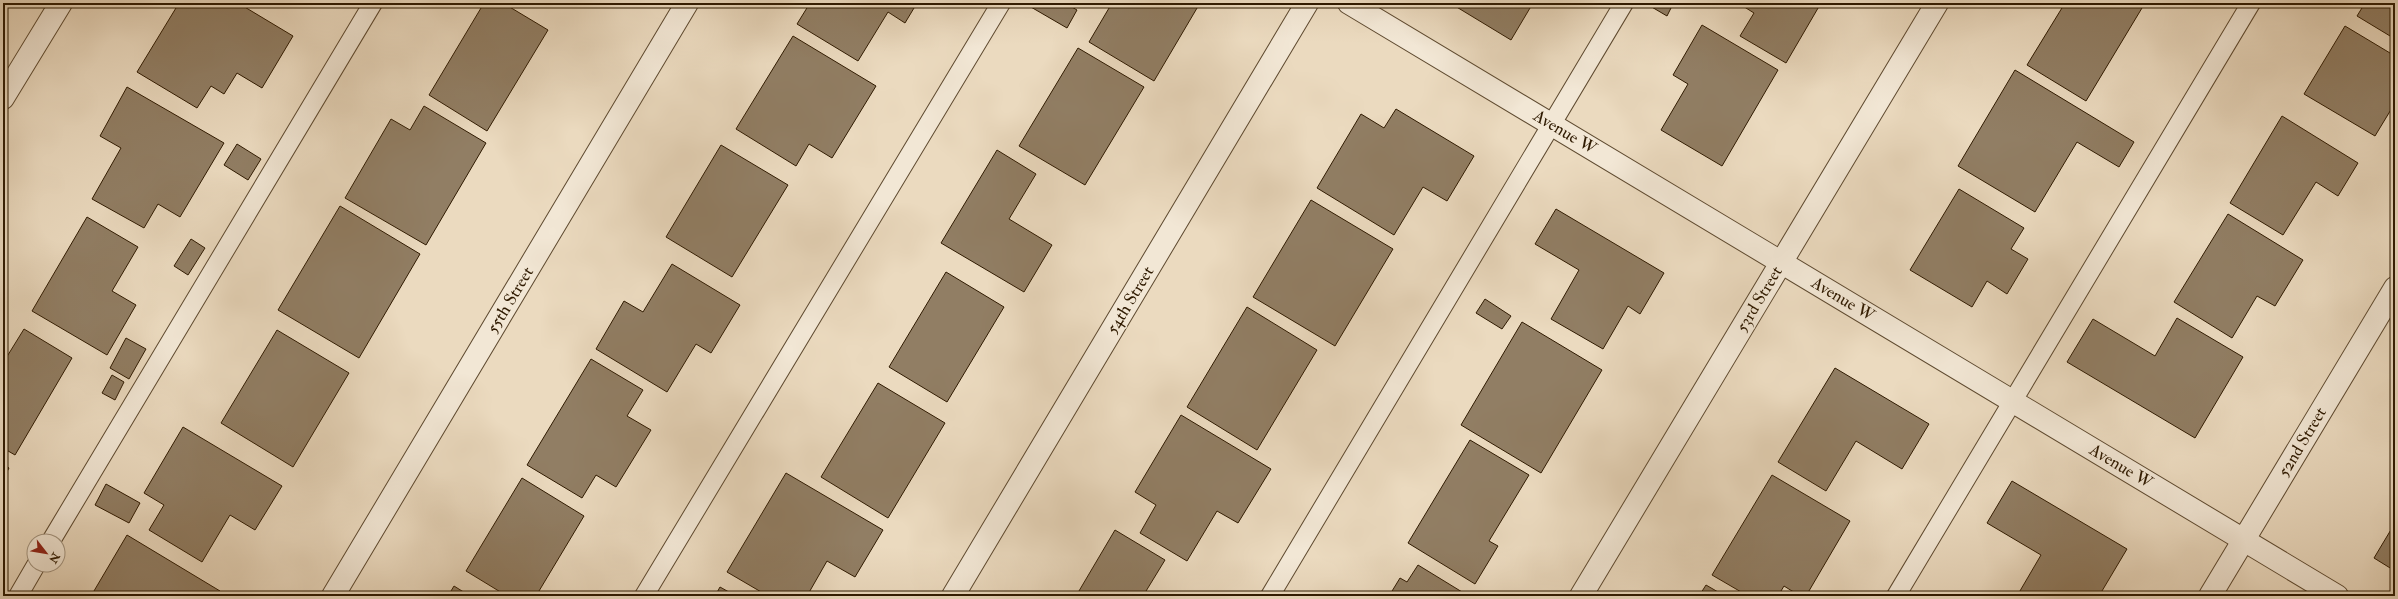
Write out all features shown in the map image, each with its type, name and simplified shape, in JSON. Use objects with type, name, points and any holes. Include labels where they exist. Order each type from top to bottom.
[{"type":"street","points":[[3,98],[60,3]]},
{"type":"street","name":"55th Street","points":[[333,596],[687,3]]},
{"type":"street","name":"54th Street","points":[[953,596],[1307,3]]},
{"type":"street","name":"Avenue W","points":[[1349,3],[2337,596]]},
{"type":"street","name":"53rd Street","points":[[1581,596],[1937,3]]},
{"type":"street","name":"52nd Street","points":[[2210,596],[2395,288]]},
{"type":"lane","points":[[56,533],[373,3]]},
{"type":"lane","points":[[644,596],[1002,3]]},
{"type":"lane","points":[[1270,596],[1624,3]]},
{"type":"lane","points":[[1896,596],[2251,3]]},
{"type":"lane","points":[[18,596],[31,573]]},
{"type":"building","points":[[179,3],[238,3],[293,36],[262,88],[237,73],[224,94],[211,86],[197,108],[137,72]]},
{"type":"building","points":[[484,3],[503,3],[548,30],[487,131],[429,95]]},
{"type":"building","points":[[810,3],[917,3],[905,23],[888,12],[858,61],[797,24]]},
{"type":"building","points":[[1024,3],[1065,3],[1077,10],[1067,28]]},
{"type":"building","points":[[1112,3],[1200,3],[1154,81],[1089,42]]},
{"type":"building","points":[[1450,3],[1533,3],[1511,40]]},
{"type":"building","points":[[1652,3],[1673,4],[1667,16],[1650,6]]},
{"type":"building","points":[[1738,3],[1821,3],[1786,63],[1740,36],[1754,13]]},
{"type":"building","points":[[2065,3],[2145,3],[2086,101],[2027,65]]},
{"type":"building","points":[[2365,3],[2395,3],[2395,39],[2357,16]]},
{"type":"building","points":[[1702,25],[1778,70],[1722,166],[1661,130],[1688,84],[1673,75]]},
{"type":"building","points":[[2345,26],[2395,56],[2395,103],[2375,136],[2304,94]]},
{"type":"building","points":[[793,36],[876,86],[832,158],[809,144],[796,166],[736,129]]},
{"type":"building","points":[[1078,48],[1144,87],[1085,185],[1019,146]]},
{"type":"building","points":[[2015,70],[2134,142],[2119,167],[2077,142],[2035,212],[1958,166]]},
{"type":"building","points":[[127,87],[224,143],[180,217],[158,204],[144,228],[92,199],[121,148],[100,136]]},
{"type":"building","points":[[424,106],[486,143],[426,245],[345,198],[391,119],[410,130]]},
{"type":"building","points":[[1396,109],[1474,156],[1447,201],[1423,187],[1394,235],[1317,188],[1361,114],[1384,128]]},
{"type":"building","points":[[2282,116],[2358,163],[2338,196],[2316,182],[2283,235],[2230,203]]},
{"type":"building","points":[[237,144],[261,159],[248,180],[224,165]]},
{"type":"building","points":[[721,145],[788,185],[732,277],[666,237]]},
{"type":"building","points":[[997,150],[1036,174],[1009,219],[1052,245],[1024,292],[941,243]]},
{"type":"building","points":[[1959,189],[2024,228],[2011,249],[2028,259],[2007,294],[1987,281],[1972,307],[1910,270]]},
{"type":"building","points":[[1311,200],[1393,249],[1335,346],[1253,297]]},
{"type":"building","points":[[340,206],[420,254],[359,358],[278,310]]},
{"type":"building","points":[[1556,209],[1664,273],[1640,314],[1628,306],[1603,349],[1551,319],[1579,270],[1535,244]]},
{"type":"building","points":[[2228,214],[2303,260],[2275,306],[2257,296],[2232,338],[2174,302]]},
{"type":"building","points":[[87,217],[138,247],[112,291],[136,305],[107,355],[32,311]]},
{"type":"building","points":[[191,239],[205,248],[188,275],[174,266]]},
{"type":"building","points":[[672,264],[740,305],[711,353],[696,344],[667,392],[596,349],[624,301],[643,312]]},
{"type":"building","points":[[946,272],[1004,307],[947,402],[889,367]]},
{"type":"building","points":[[1485,299],[1511,316],[1502,329],[1476,313]]},
{"type":"building","points":[[1247,307],[1317,350],[1257,450],[1187,407]]},
{"type":"building","points":[[2177,318],[2243,357],[2195,438],[2067,362],[2093,319],[2155,356]]},
{"type":"building","points":[[1522,322],[1602,370],[1541,473],[1461,425]]},
{"type":"building","points":[[24,329],[72,358],[15,455],[3,448],[3,363]]},
{"type":"building","points":[[277,330],[349,373],[293,467],[221,423]]},
{"type":"building","points":[[126,338],[146,349],[129,379],[110,368]]},
{"type":"building","points":[[591,359],[643,390],[627,416],[651,430],[616,487],[596,475],[582,498],[527,465]]},
{"type":"building","points":[[1835,368],[1929,424],[1902,469],[1856,441],[1826,491],[1778,462]]},
{"type":"building","points":[[112,375],[124,382],[115,400],[102,393]]},
{"type":"building","points":[[878,383],[945,423],[888,518],[821,477]]},
{"type":"building","points":[[1181,415],[1271,469],[1238,523],[1217,511],[1187,561],[1140,533],[1156,505],[1135,492]]},
{"type":"building","points":[[183,427],[282,486],[255,530],[230,515],[202,562],[149,530],[164,505],[144,493]]},
{"type":"building","points":[[1470,440],[1529,475],[1489,541],[1498,546],[1475,584],[1408,543]]},
{"type":"building","points":[[3,464],[9,468],[3,479]]},
{"type":"building","points":[[786,473],[883,530],[855,577],[827,561],[807,596],[768,596],[727,572]]},
{"type":"building","points":[[1772,475],[1850,521],[1806,596],[1800,596],[1784,586],[1778,596],[1748,596],[1712,575]]},
{"type":"building","points":[[522,478],[584,516],[536,596],[507,596],[466,571]]},
{"type":"building","points":[[2012,481],[2127,549],[2099,596],[2017,596],[2041,555],[1987,523]]},
{"type":"building","points":[[106,484],[140,503],[129,523],[95,505]]},
{"type":"building","points":[[2395,523],[2395,571],[2374,558]]},
{"type":"building","points":[[1115,530],[1165,560],[1143,596],[1076,596]]},
{"type":"building","points":[[127,535],[220,591],[217,596],[91,596]]},
{"type":"building","points":[[1418,565],[1467,595],[1389,596],[1400,578],[1407,582]]},
{"type":"building","points":[[1706,585],[1725,596],[1699,596]]},
{"type":"building","points":[[454,586],[470,596],[448,596]]},
{"type":"building","points":[[720,587],[736,596],[715,596]]}]
